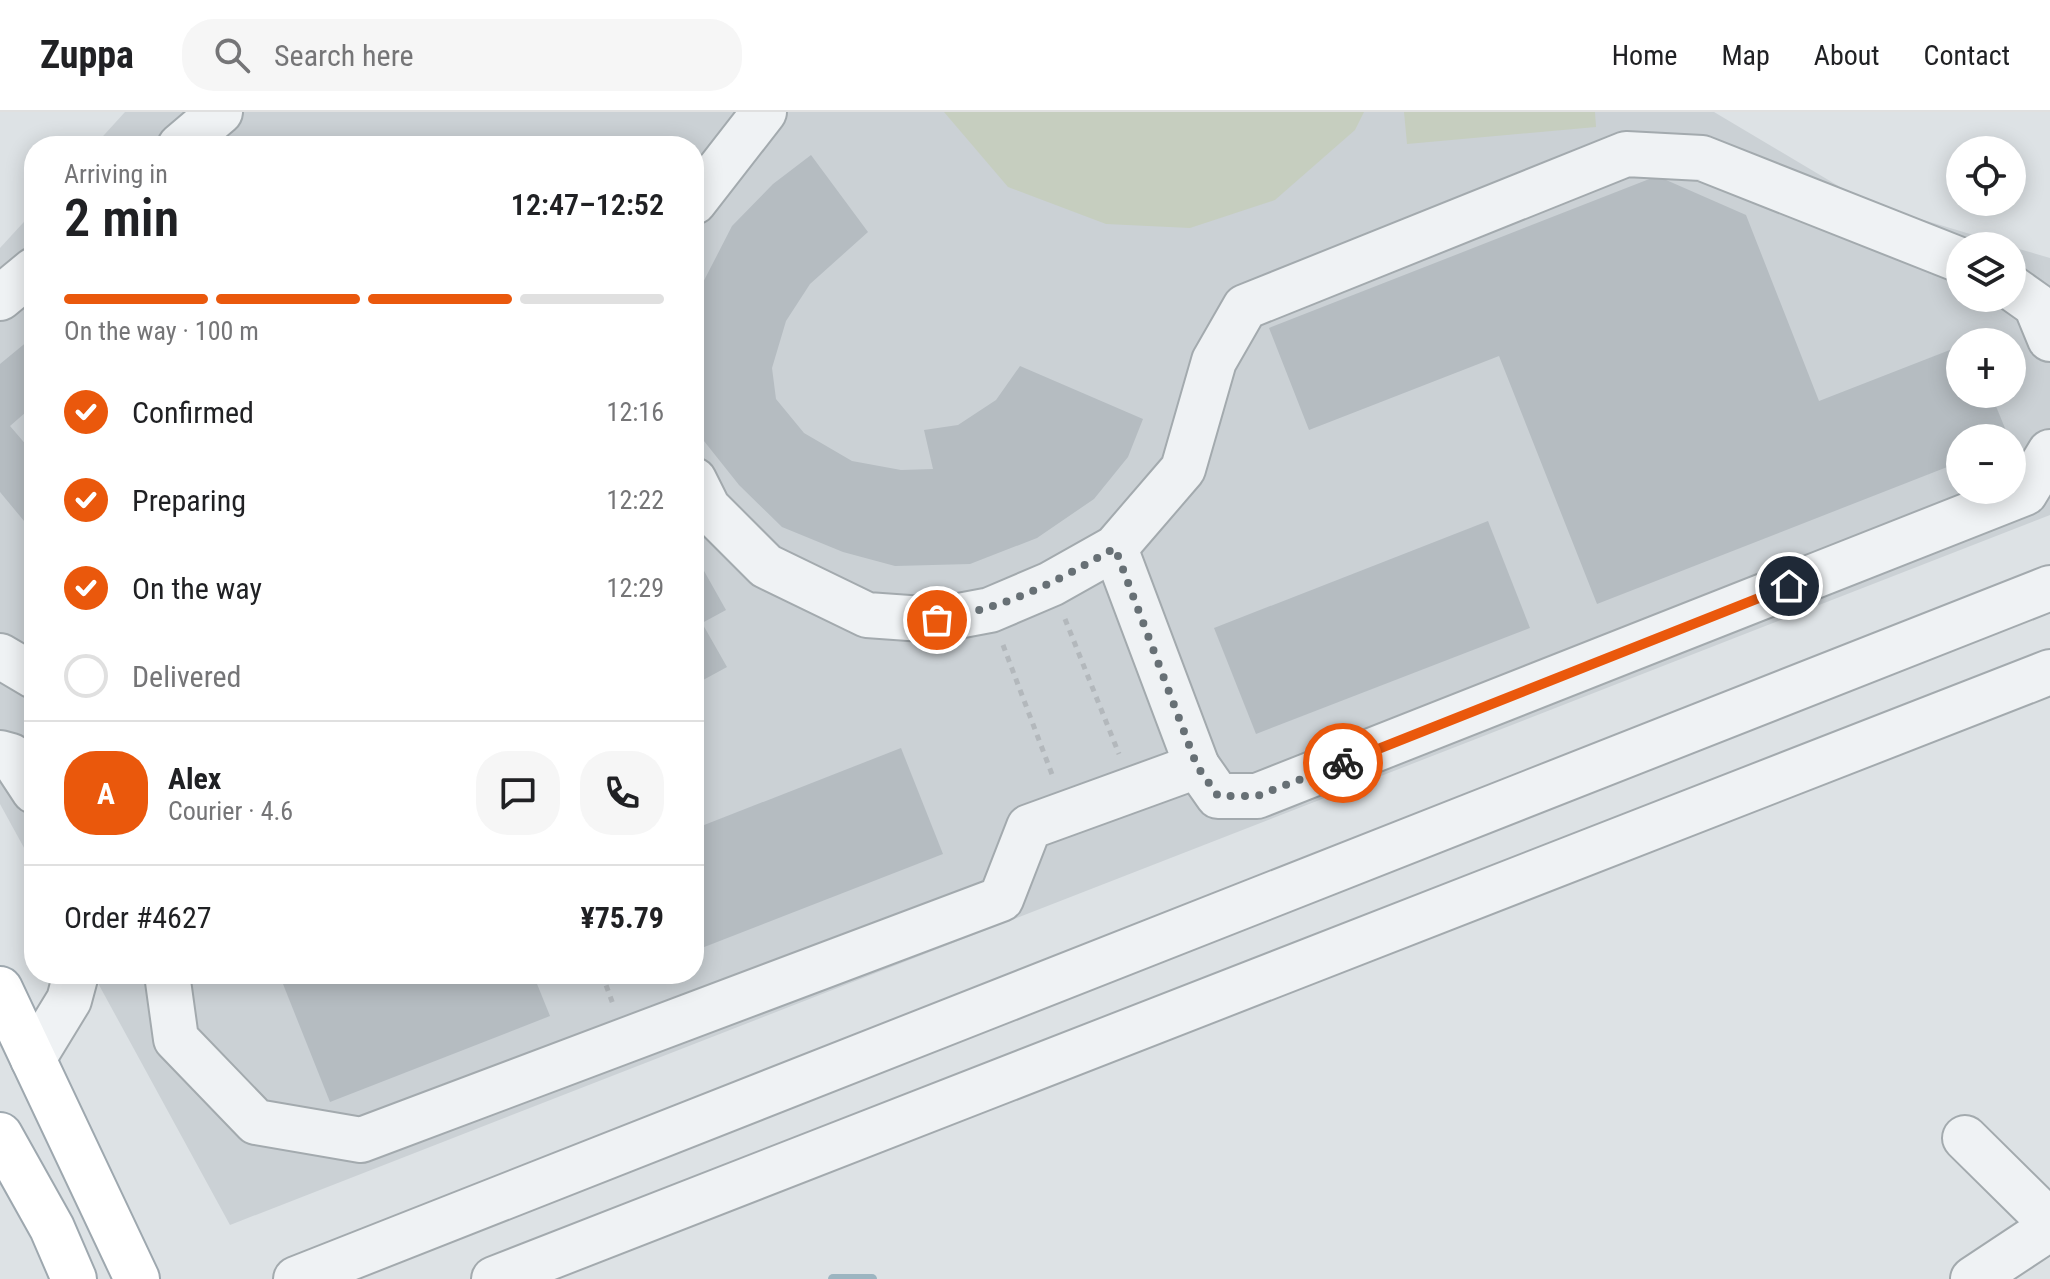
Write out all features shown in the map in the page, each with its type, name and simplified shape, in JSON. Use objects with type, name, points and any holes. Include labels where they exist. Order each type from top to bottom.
[{"type":"main road","points":[[0,989],[137,1279]]},
{"type":"main road","points":[[0,1135],[52,1228],[74,1279]]},
{"type":"street","points":[[192,136],[220,112]]},
{"type":"street","points":[[704,189],[764,112]]},
{"type":"street","points":[[704,500],[708,508],[766,566],[867,615],[937,620],[990,610],[1051,584],[1115,548],[1183,469],[1214,361],[1245,307],[1626,154],[1702,158],[1946,254]]},
{"type":"street","points":[[0,298],[24,278]]},
{"type":"street","points":[[2026,298],[2036,305],[2050,339]]},
{"type":"street","points":[[1115,548],[1197,766],[1218,796],[1257,796],[2025,493],[2050,452]]},
{"type":"street","points":[[296,1279],[2050,588]]},
{"type":"street","points":[[0,656],[24,670]]},
{"type":"street","points":[[494,1279],[2050,672]]},
{"type":"street","points":[[0,753],[11,756],[24,776]]},
{"type":"street","points":[[168,984],[176,1039],[256,1122],[361,1140],[1001,899],[1029,827],[1197,766]]},
{"type":"street","points":[[33,1059],[69,1000],[73,984]]},
{"type":"street","points":[[1965,1138],[2050,1225],[1973,1279]]},
{"type":"path","points":[[1051,584],[1133,789]]},
{"type":"path","points":[[990,610],[1067,814]]},
{"type":"shaded area","points":[[125,112],[1714,112],[1867,203],[1963,232],[1946,232],[1946,312],[2026,312],[2026,251],[2050,258],[2050,515],[230,1225],[98,984],[704,984],[704,136],[103,136]]},
{"type":"shaded area","points":[[24,222],[24,848],[0,804],[0,248]]},
{"type":"green space","points":[[944,112],[1364,112],[1355,130],[1275,200],[1190,228],[1106,224],[1008,187]]},
{"type":"green space","points":[[1404,112],[1595,112],[1596,127],[1407,144]]},
{"type":"building","points":[[811,155],[868,232],[810,284],[786,321],[772,368],[776,399],[804,433],[852,461],[901,470],[933,469],[924,430],[958,425],[996,400],[1020,366],[1143,419],[1128,457],[1094,499],[1037,538],[970,564],[895,566],[843,552],[782,527],[739,485],[704,441],[704,281],[732,226],[773,184]]},
{"type":"building","points":[[1657,176],[1746,215],[1819,401],[1946,351],[1946,408],[1997,408],[2003,424],[1946,424],[1946,467],[1597,604],[1499,356],[1309,430],[1269,328]]},
{"type":"building","points":[[24,344],[24,414],[10,426],[24,442],[24,521],[0,492],[0,364]]},
{"type":"building","points":[[1488,521],[1530,628],[1256,734],[1214,628]]},
{"type":"building","points":[[704,571],[726,610],[704,622]]},
{"type":"building","points":[[704,627],[727,667],[704,680]]},
{"type":"building","points":[[901,748],[943,854],[704,947],[704,825]]},
{"type":"building","points":[[283,984],[537,984],[550,1016],[330,1102]]},
{"type":"waterway","points":[[833,1279],[872,1279]]},
{"type":"way so far","points":[[937,620],[990,610],[1051,584],[1115,548],[1197,766],[1218,796],[1257,796],[1343,763]]},
{"type":"route","points":[[1343,763],[1789,586]]}]
